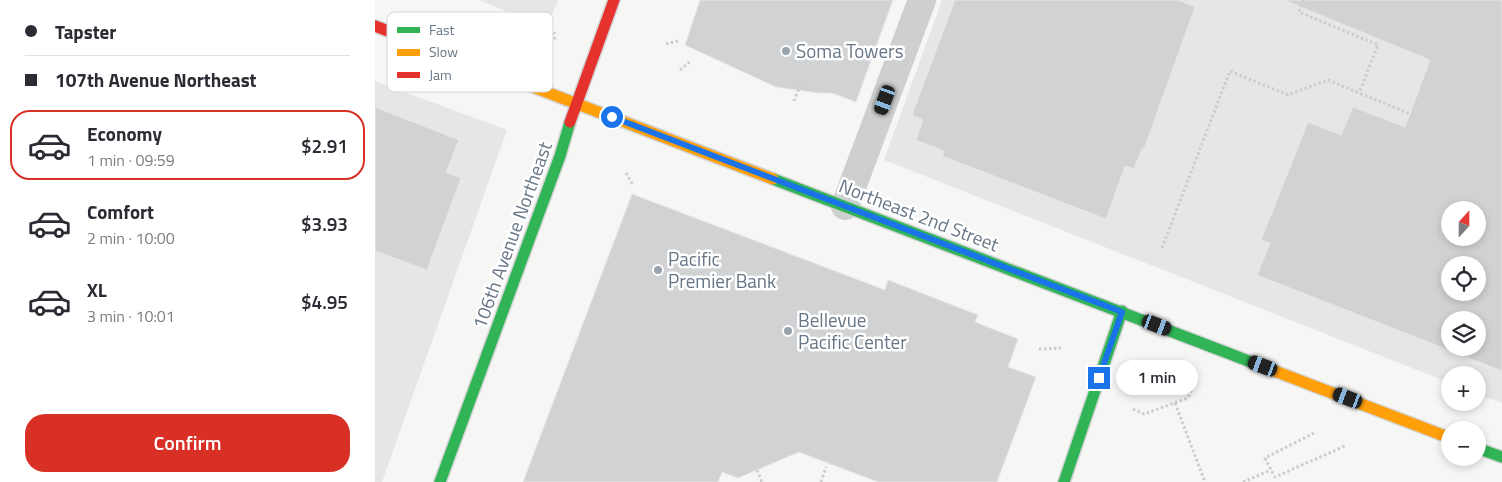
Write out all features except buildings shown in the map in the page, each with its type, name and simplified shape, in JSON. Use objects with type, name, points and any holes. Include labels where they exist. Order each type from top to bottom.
[{"type":"street","name":"106th Avenue Northeast","points":[[440,482],[560,156],[576,103],[614,0]]},
{"type":"street","points":[[845,206],[922,0]]},
{"type":"street","name":"Northeast 2nd Street","points":[[375,26],[387,31]]},
{"type":"street","name":"Northeast 2nd Street","points":[[547,92],[1441,435]]},
{"type":"street","points":[[1064,482],[1122,312]]},
{"type":"street","points":[[1486,452],[1502,458]]},
{"type":"path","points":[[1304,0],[1299,12],[1378,45],[1359,93]]},
{"type":"path","points":[[554,32],[555,41]]},
{"type":"path","points":[[665,44],[678,41]]},
{"type":"path","points":[[680,70],[691,61]]},
{"type":"path","points":[[1162,248],[1230,71],[1288,95],[1328,80],[1410,114]]},
{"type":"path","points":[[793,101],[801,83]]},
{"type":"path","points":[[627,173],[633,185]]},
{"type":"path","points":[[1039,349],[1061,348]]},
{"type":"path","points":[[1141,380],[1148,388]]},
{"type":"path","points":[[1133,410],[1144,414],[1188,398],[1193,386]]},
{"type":"path","points":[[1175,403],[1205,482]]},
{"type":"path","points":[[1314,433],[1265,458],[1275,477],[1345,446]]},
{"type":"path","points":[[821,482],[826,467]]},
{"type":"path","points":[[757,470],[762,482]]},
{"type":"path","points":[[1243,482],[1271,470]]},
{"type":"shaded area","points":[[479,0],[558,0],[553,13],[508,12]]},
{"type":"shaded area","points":[[942,0],[1502,0],[1502,403],[1486,397],[1486,366],[1441,366],[1441,379],[884,160]]},
{"type":"shaded area","points":[[375,81],[387,85],[387,92],[405,92],[507,130],[382,482],[375,482]]},
{"type":"traffic: fast","points":[[440,482],[560,156],[570,122]]},
{"type":"traffic: fast","points":[[773,179],[1272,370]]},
{"type":"traffic: fast","points":[[1064,482],[1122,311]]},
{"type":"traffic: fast","points":[[1486,451],[1502,457]]},
{"type":"traffic: slow","points":[[546,92],[773,179]]},
{"type":"traffic: slow","points":[[1272,370],[1441,435]]},
{"type":"traffic: jam","points":[[570,122],[614,0]]},
{"type":"traffic: jam","points":[[375,26],[387,31]]},
{"type":"place","name":"Soma Towers","points":[[786,51]]},
{"type":"place","name":"Pacific Premier Bank","points":[[658,270]]},
{"type":"place","name":"Bellevue Pacific Center","points":[[788,331]]},
{"type":"route","points":[[612,117],[1122,312],[1099,378]]}]
